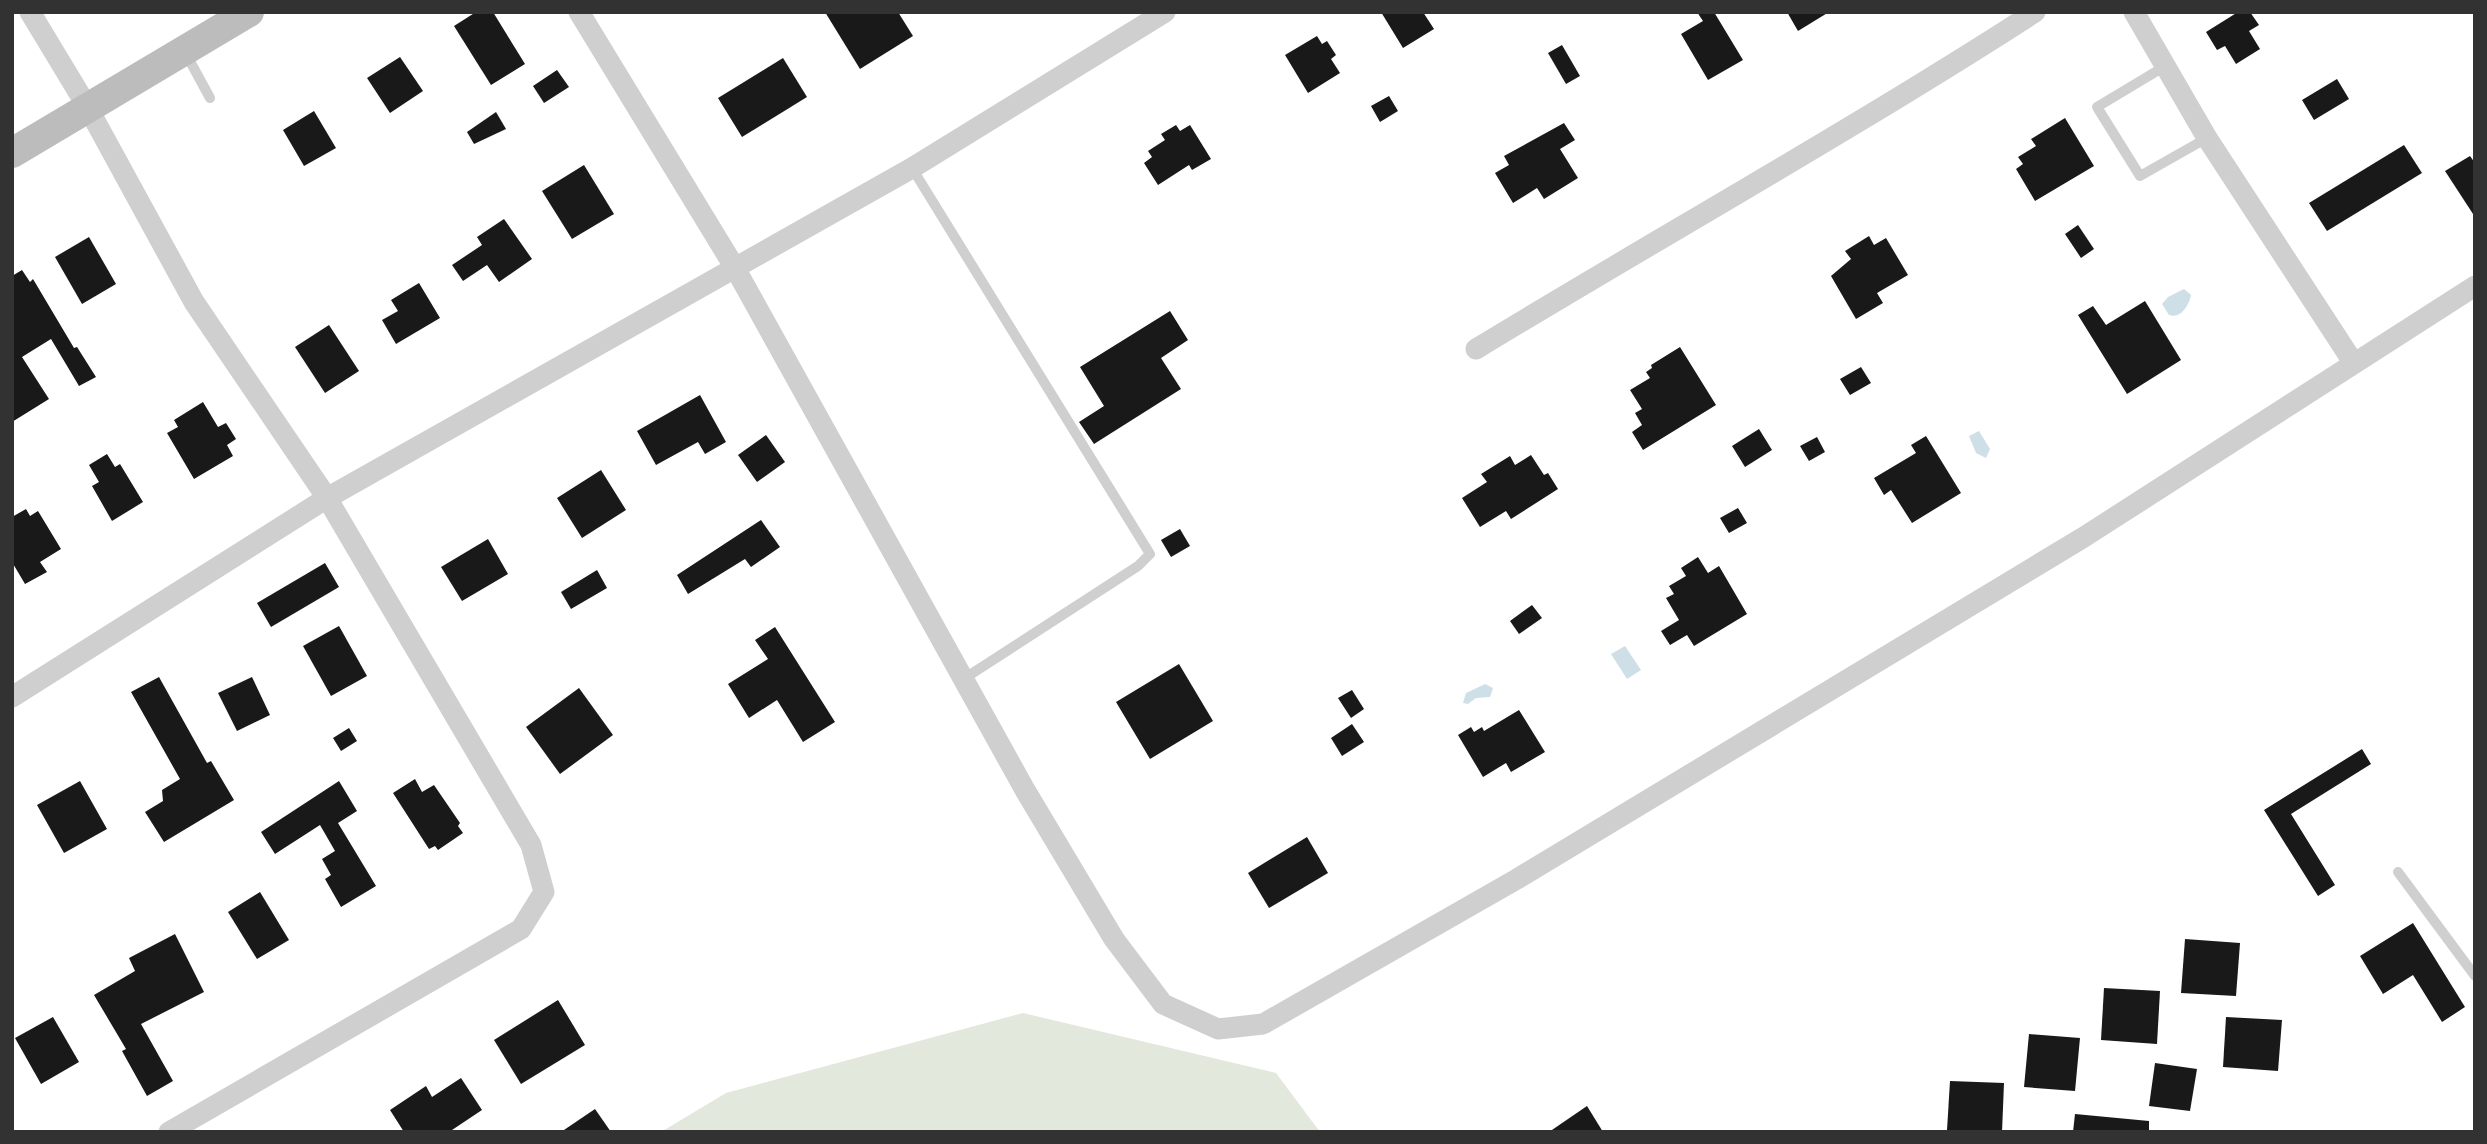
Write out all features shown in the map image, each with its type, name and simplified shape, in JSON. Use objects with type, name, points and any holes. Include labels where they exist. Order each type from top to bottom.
[{"type":"street","points":[[30,12],[88,108],[194,302],[327,498],[531,845],[544,892],[521,929],[169,1132]]},
{"type":"street","points":[[12,153],[249,12]]},
{"type":"street","points":[[579,12],[735,268],[1025,790],[1114,939],[1163,1004],[1217,1030],[1263,1024],[1517,879],[2073,545],[2353,362],[2475,286]]},
{"type":"street","points":[[12,696],[327,498],[912,168],[1165,12]]},
{"type":"street","points":[[1476,349],[1638,250],[1917,88],[2035,12]]},
{"type":"street","points":[[2134,12],[2207,138],[2353,362]]},
{"type":"lane","points":[[185,52],[210,98]]},
{"type":"lane","points":[[2167,65],[2097,107],[2140,176],[2207,138]]},
{"type":"lane","points":[[912,168],[1150,554],[1138,566],[965,678]]},
{"type":"lane","points":[[2398,872],[2475,976]]},
{"type":"shaded area","points":[[2184,289],[2191,295],[2186,307],[2177,315],[2169,315],[2162,304],[2168,297]]},
{"type":"shaded area","points":[[1979,431],[1990,449],[1986,458],[1976,453],[1969,436]]},
{"type":"shaded area","points":[[1625,646],[1641,670],[1627,679],[1611,654]]},
{"type":"shaded area","points":[[1485,684],[1493,688],[1490,697],[1463,703],[1466,693]]},
{"type":"shaded area","points":[[1023,1013],[1276,1073],[1320,1132],[661,1132],[726,1093]]},
{"type":"building","points":[[476,12],[493,12],[525,64],[491,85],[454,26]]},
{"type":"building","points":[[825,12],[898,12],[913,36],[860,69]]},
{"type":"building","points":[[1381,12],[1423,12],[1434,29],[1403,48]]},
{"type":"building","points":[[1697,12],[1714,12],[1743,60],[1708,80],[1681,34],[1703,21]]},
{"type":"building","points":[[1787,12],[1829,12],[1798,31]]},
{"type":"building","points":[[2238,12],[2250,12],[2259,25],[2249,31],[2260,49],[2236,64],[2225,46],[2217,50],[2206,32]]},
{"type":"building","points":[[1317,36],[1322,44],[1327,41],[1336,55],[1331,59],[1340,73],[1308,93],[1285,55]]},
{"type":"building","points":[[1562,45],[1580,76],[1566,84],[1548,53]]},
{"type":"building","points":[[400,57],[423,91],[390,113],[367,78]]},
{"type":"building","points":[[783,58],[807,97],[742,137],[718,98]]},
{"type":"building","points":[[557,70],[569,87],[544,103],[533,86]]},
{"type":"building","points":[[2337,79],[2349,99],[2314,120],[2302,100]]},
{"type":"building","points":[[1389,96],[1398,111],[1380,122],[1371,106]]},
{"type":"building","points":[[314,111],[336,148],[304,166],[283,130]]},
{"type":"building","points":[[496,112],[506,129],[474,144],[467,132]]},
{"type":"building","points":[[2065,118],[2094,166],[2035,201],[2016,169],[2023,164],[2018,157],[2036,146],[2031,139]]},
{"type":"building","points":[[1564,123],[1575,140],[1560,149],[1578,178],[1544,199],[1537,188],[1513,203],[1495,173],[1509,165],[1504,156]]},
{"type":"building","points":[[1176,125],[1180,131],[1190,125],[1211,159],[1192,170],[1189,165],[1158,185],[1144,163],[1152,157],[1148,151],[1165,140],[1161,134]]},
{"type":"building","points":[[2404,145],[2422,173],[2327,231],[2309,203]]},
{"type":"building","points":[[2470,156],[2475,163],[2475,217],[2445,171]]},
{"type":"building","points":[[584,165],[614,214],[572,239],[542,191]]},
{"type":"building","points":[[504,219],[532,259],[499,282],[487,265],[463,281],[452,265],[482,245],[477,237]]},
{"type":"building","points":[[2078,225],[2094,249],[2081,258],[2065,234]]},
{"type":"building","points":[[1869,236],[1874,245],[1886,238],[1908,275],[1877,293],[1883,303],[1856,319],[1831,276],[1851,259],[1845,251]]},
{"type":"building","points":[[89,237],[116,284],[82,304],[55,257]]},
{"type":"building","points":[[22,270],[30,282],[33,279],[74,348],[77,347],[96,377],[79,386],[51,339],[22,357],[49,399],[12,422],[12,276]]},
{"type":"building","points":[[419,283],[440,318],[396,344],[382,320],[398,311],[391,300]]},
{"type":"building","points":[[2145,301],[2181,360],[2127,394],[2078,315],[2093,306],[2106,325]]},
{"type":"building","points":[[1170,311],[1188,340],[1161,358],[1181,389],[1094,444],[1079,422],[1104,406],[1080,367]]},
{"type":"building","points":[[329,325],[359,371],[325,393],[295,347]]},
{"type":"building","points":[[1680,347],[1716,405],[1643,450],[1632,432],[1642,425],[1635,413],[1642,409],[1630,390],[1650,378],[1646,372],[1652,368],[1651,365]]},
{"type":"building","points":[[1861,367],[1871,383],[1850,395],[1840,379]]},
{"type":"building","points":[[700,395],[726,442],[705,454],[698,442],[656,465],[637,431]]},
{"type":"building","points":[[203,402],[218,427],[226,423],[236,439],[227,445],[233,456],[194,479],[167,433],[178,427],[174,420]]},
{"type":"building","points":[[1759,429],[1772,450],[1745,467],[1732,446]]},
{"type":"building","points":[[766,435],[785,462],[757,482],[738,455]]},
{"type":"building","points":[[1926,436],[1961,493],[1912,523],[1891,490],[1884,495],[1874,478],[1916,453],[1911,445]]},
{"type":"building","points":[[1817,437],[1825,452],[1809,461],[1800,446]]},
{"type":"building","points":[[107,454],[115,467],[120,464],[143,502],[112,521],[92,486],[99,482],[89,465]]},
{"type":"building","points":[[1531,455],[1544,475],[1548,473],[1558,489],[1511,519],[1506,511],[1480,527],[1462,498],[1487,482],[1481,474],[1510,456],[1515,465]]},
{"type":"building","points":[[601,470],[626,510],[582,538],[557,498]]},
{"type":"building","points":[[1738,508],[1747,523],[1729,533],[1720,518]]},
{"type":"building","points":[[26,509],[30,516],[38,511],[61,549],[40,562],[47,572],[25,584],[12,562],[12,517]]},
{"type":"building","points":[[761,520],[780,547],[751,567],[745,559],[688,594],[677,575]]},
{"type":"building","points":[[1180,529],[1190,546],[1171,557],[1161,540]]},
{"type":"building","points":[[488,539],[508,574],[462,601],[441,567]]},
{"type":"building","points":[[1698,557],[1708,573],[1719,566],[1747,614],[1694,646],[1687,635],[1670,645],[1661,631],[1679,620],[1666,598],[1674,594],[1669,586],[1686,576],[1681,568]]},
{"type":"building","points":[[325,563],[339,587],[271,627],[257,603]]},
{"type":"building","points":[[597,570],[607,588],[571,609],[561,592]]},
{"type":"building","points":[[1532,605],[1542,618],[1519,634],[1510,621]]},
{"type":"building","points":[[339,626],[367,676],[331,696],[303,646]]},
{"type":"building","points":[[775,627],[835,722],[803,742],[777,700],[749,718],[728,684],[768,659],[755,640]]},
{"type":"building","points":[[1179,664],[1213,721],[1150,759],[1116,702]]},
{"type":"building","points":[[159,677],[207,763],[211,761],[234,800],[164,842],[145,812],[163,801],[162,790],[180,779],[131,692]]},
{"type":"building","points":[[252,677],[270,715],[237,731],[218,693]]},
{"type":"building","points":[[579,688],[613,735],[560,774],[526,727]]},
{"type":"building","points":[[1352,690],[1364,709],[1351,718],[1338,698]]},
{"type":"building","points":[[1519,710],[1545,752],[1511,772],[1506,763],[1483,777],[1458,735],[1471,727],[1474,732],[1482,727],[1484,731]]},
{"type":"building","points":[[1352,724],[1364,742],[1342,756],[1331,738]]},
{"type":"building","points":[[349,728],[357,741],[341,751],[333,738]]},
{"type":"building","points":[[2362,749],[2371,764],[2291,814],[2335,885],[2318,896],[2264,810]]},
{"type":"building","points":[[415,779],[422,792],[434,785],[460,823],[458,826],[463,833],[438,850],[435,846],[429,849],[393,793]]},
{"type":"building","points":[[80,781],[107,829],[64,853],[37,805]]},
{"type":"building","points":[[339,781],[357,811],[338,823],[376,886],[341,907],[325,879],[331,875],[322,859],[335,851],[320,825],[275,854],[261,832]]},
{"type":"building","points":[[1307,837],[1328,873],[1269,908],[1248,873]]},
{"type":"building","points":[[260,892],[289,940],[257,959],[228,912]]},
{"type":"building","points":[[2413,923],[2465,1007],[2442,1022],[2413,975],[2383,994],[2360,956]]},
{"type":"building","points":[[175,934],[204,992],[141,1024],[173,1081],[147,1096],[122,1051],[126,1049],[94,995],[135,971],[129,958]]},
{"type":"building","points":[[2185,939],[2240,943],[2236,996],[2181,993]]},
{"type":"building","points":[[2104,988],[2160,991],[2157,1044],[2101,1040]]},
{"type":"building","points":[[558,1000],[585,1045],[521,1084],[494,1040]]},
{"type":"building","points":[[53,1017],[79,1062],[41,1084],[15,1038]]},
{"type":"building","points":[[2226,1017],[2282,1020],[2278,1071],[2223,1067]]},
{"type":"building","points":[[2029,1034],[2080,1038],[2075,1091],[2024,1087]]},
{"type":"building","points":[[2155,1063],[2197,1069],[2190,1111],[2149,1106]]},
{"type":"building","points":[[461,1078],[482,1110],[449,1132],[404,1132],[390,1110],[426,1086],[432,1097]]},
{"type":"building","points":[[1950,1081],[2004,1083],[2002,1132],[1947,1130]]},
{"type":"building","points":[[1587,1106],[1603,1132],[1549,1132]]},
{"type":"building","points":[[595,1109],[611,1132],[561,1132]]},
{"type":"building","points":[[2075,1114],[2149,1121],[2149,1132],[2073,1132]]}]
